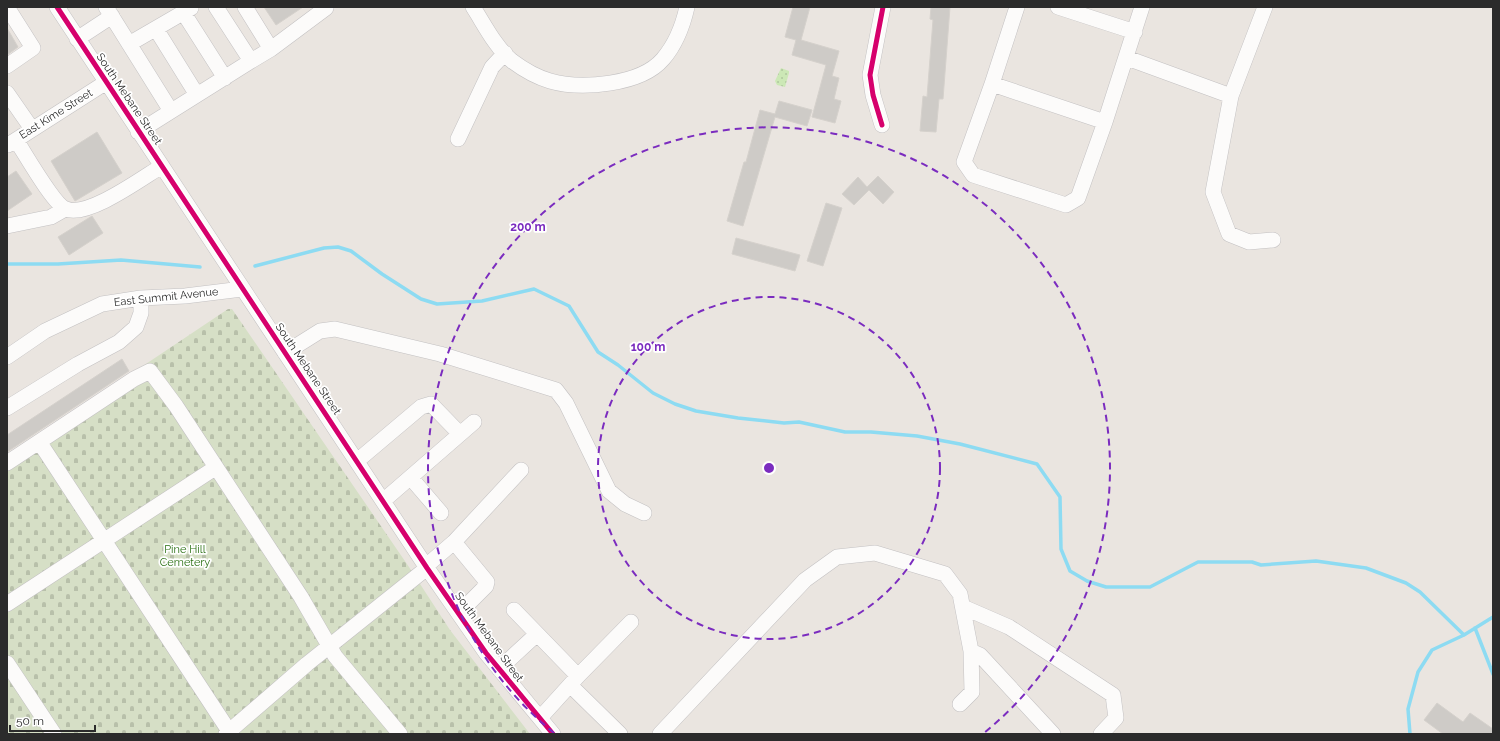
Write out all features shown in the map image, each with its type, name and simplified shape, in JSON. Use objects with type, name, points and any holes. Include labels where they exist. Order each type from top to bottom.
[{"type":"street","points":[[7,7],[33,48],[7,66]]},
{"type":"street","points":[[216,7],[251,61]]},
{"type":"street","points":[[245,7],[271,49]]},
{"type":"street","points":[[473,7],[511,60],[531,74],[552,82],[600,84],[624,81],[645,74],[662,60],[674,42],[687,7]]},
{"type":"street","points":[[882,125],[873,94],[870,75],[883,7]]},
{"type":"street","points":[[1017,7],[992,84],[964,162],[973,175],[1066,205],[1078,198],[1127,58],[1142,7]]},
{"type":"street","points":[[1058,7],[1135,32]]},
{"type":"street","points":[[1265,7],[1232,96],[1213,192],[1229,234],[1249,242],[1273,240]]},
{"type":"street","points":[[138,132],[271,49],[326,8]]},
{"type":"street","name":"South Mebane Street","points":[[63,9],[78,39],[105,83],[162,166],[427,567],[499,669],[553,734]]},
{"type":"street","points":[[129,44],[188,10],[225,78]]},
{"type":"street","points":[[78,39],[109,12],[171,111]]},
{"type":"street","points":[[156,29],[197,95]]},
{"type":"street","points":[[458,139],[492,67],[505,53]]},
{"type":"street","points":[[1127,58],[1232,96]]},
{"type":"street","name":"East Kime Street","points":[[11,142],[105,83]]},
{"type":"street","points":[[992,84],[1105,122]]},
{"type":"street","points":[[7,94],[32,129]]},
{"type":"street","points":[[11,142],[56,200],[65,209]]},
{"type":"street","points":[[7,226],[51,217],[65,209],[79,210],[100,204],[162,166]]},
{"type":"street","name":"East Summit Avenue","points":[[8,354],[45,331],[82,312],[102,304],[141,298],[185,296],[242,289]]},
{"type":"street","points":[[7,408],[78,364],[119,342],[136,327],[140,313],[141,298]]},
{"type":"street","points":[[285,353],[309,336],[320,331],[335,329],[440,354],[556,390],[566,403],[609,492],[625,504],[644,513]]},
{"type":"street","points":[[7,464],[134,379],[150,371],[176,406],[215,468],[296,590],[325,636],[329,647],[400,734]]},
{"type":"street","points":[[357,461],[421,407],[431,404],[460,434]]},
{"type":"street","points":[[383,501],[474,422]]},
{"type":"street","points":[[40,443],[105,539],[229,733],[329,647],[427,567],[454,542],[521,470]]},
{"type":"street","points":[[7,604],[215,468]]},
{"type":"street","points":[[411,478],[441,514]]},
{"type":"street","points":[[454,542],[486,582],[486,586],[459,613]]},
{"type":"street","points":[[666,732],[805,580],[838,557],[875,553],[945,574],[960,594],[971,651],[972,692],[960,704]]},
{"type":"street","points":[[963,607],[1009,627],[1113,695],[1116,718],[1101,734]]},
{"type":"street","points":[[514,610],[537,634],[620,734]]},
{"type":"street","points":[[540,718],[574,680],[631,622]]},
{"type":"street","points":[[499,669],[537,634]]},
{"type":"street","points":[[971,651],[980,655],[1053,734]]},
{"type":"street","points":[[7,663],[54,734]]},
{"type":"green space","points":[[781,68],[789,71],[785,87],[777,85],[775,81]]},
{"type":"green space","name":"Pine Hill Cemetery","points":[[228,309],[232,309],[409,567],[450,630],[530,734],[7,734],[7,457]]},
{"type":"building","points":[[264,7],[303,7],[276,25]]},
{"type":"building","points":[[793,7],[810,7],[801,40],[839,51],[832,76],[839,78],[834,99],[841,101],[835,123],[812,117],[826,65],[792,55],[796,40],[785,37]]},
{"type":"building","points":[[931,7],[950,7],[943,99],[939,99],[936,132],[920,131],[923,96],[927,97],[933,20],[930,19]]},
{"type":"building","points":[[7,28],[18,47],[7,55]]},
{"type":"building","points":[[779,101],[812,110],[807,126],[775,117],[743,226],[727,221],[744,162],[746,162],[760,110],[775,114]]},
{"type":"building","points":[[97,132],[122,173],[75,201],[51,161]]},
{"type":"building","points":[[16,171],[32,194],[7,211],[7,177]]},
{"type":"building","points":[[878,176],[894,192],[883,204],[869,190],[854,205],[842,194],[858,177],[867,187]]},
{"type":"building","points":[[826,203],[842,208],[823,266],[807,261]]},
{"type":"building","points":[[92,216],[103,233],[69,255],[58,237]]},
{"type":"building","points":[[736,238],[800,255],[795,271],[732,254]]},
{"type":"building","points":[[122,359],[129,371],[7,452],[7,435]]},
{"type":"building","points":[[1437,703],[1463,722],[1470,713],[1493,729],[1493,734],[1443,734],[1424,720]]},
{"type":"waterway","points":[[255,266],[324,248],[338,247],[351,251],[382,274],[421,299],[437,304],[482,301],[534,289],[569,306],[598,352],[618,365],[653,393],[675,404],[696,411],[738,418],[784,423],[799,422],[845,432],[871,432],[917,436],[960,444],[1037,464],[1060,497],[1061,549],[1070,571],[1087,581],[1106,587],[1150,587],[1198,562],[1252,562],[1261,565],[1316,561],[1366,568],[1406,583],[1420,592],[1464,635]]},
{"type":"waterway","points":[[7,264],[58,264],[121,260],[200,267]]},
{"type":"waterway","points":[[1410,734],[1408,709],[1418,672],[1432,650],[1464,635],[1493,617]]},
{"type":"waterway","points":[[1475,628],[1493,674]]},
{"type":"cycle path","points":[[57,7],[427,568],[486,653],[553,734]]},
{"type":"cycle path","points":[[882,125],[873,95],[870,75],[883,7]]}]
